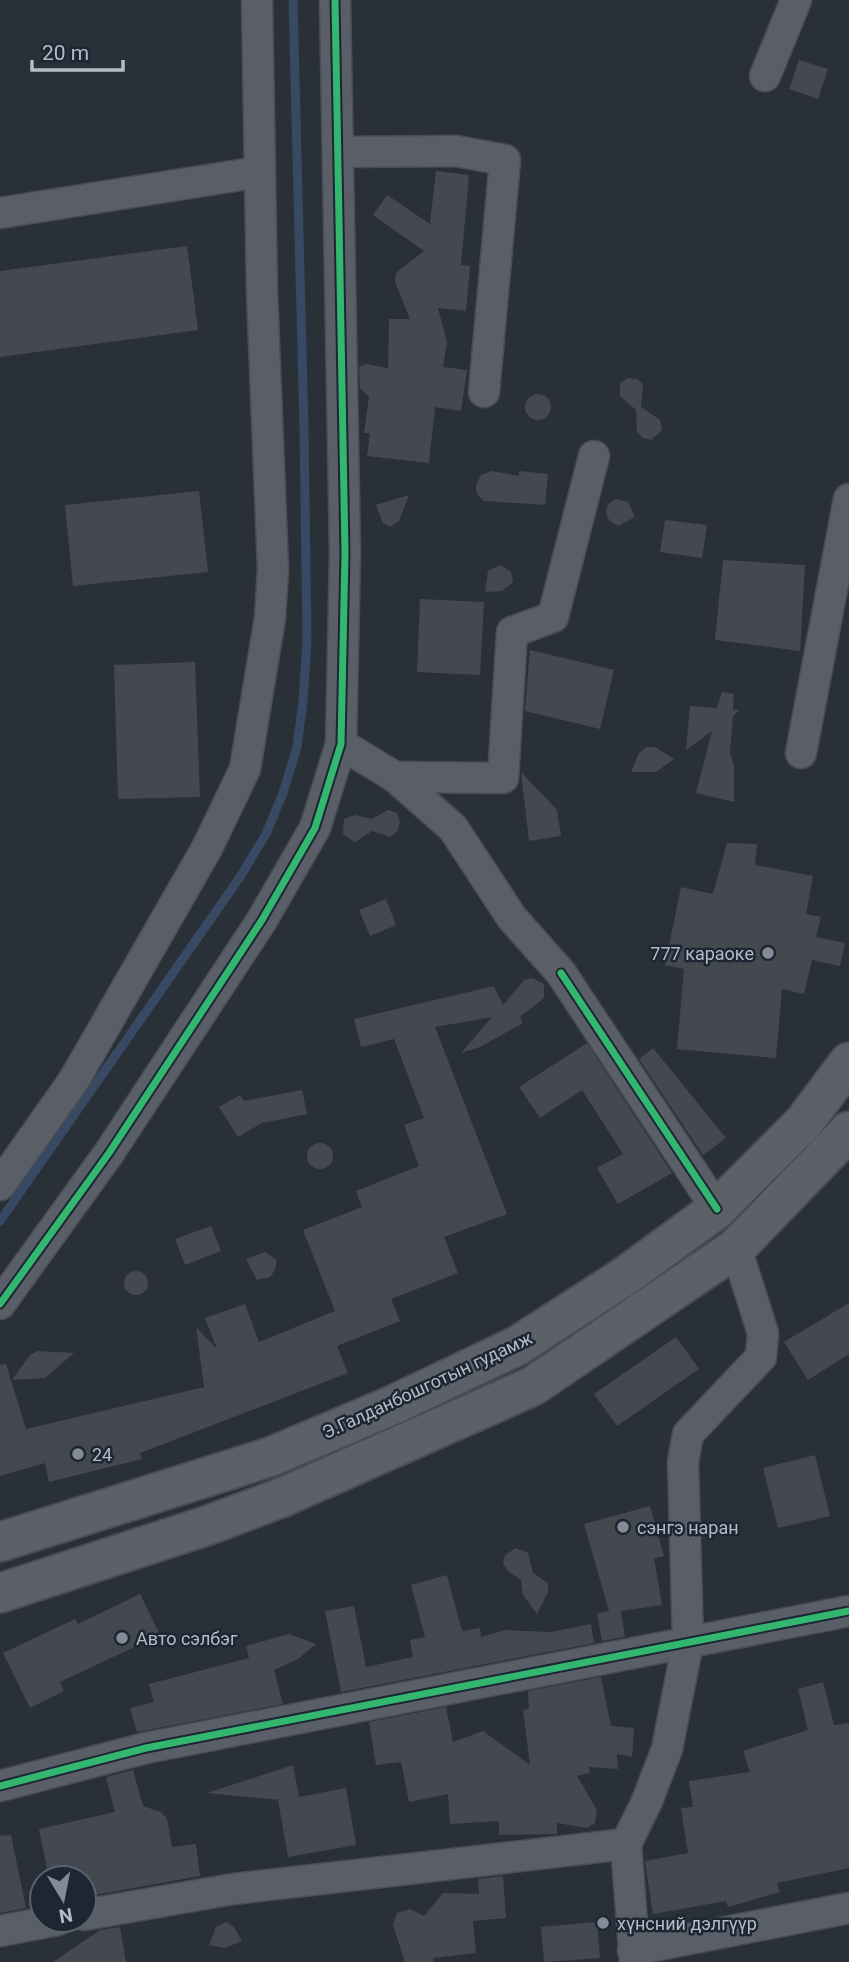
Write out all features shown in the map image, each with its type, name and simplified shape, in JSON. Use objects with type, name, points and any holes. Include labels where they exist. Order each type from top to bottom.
[{"type":"main road","name":"Э.Галданбошготын гудамж","points":[[0,1542],[270,1457],[393,1405],[517,1346],[624,1277],[718,1209],[804,1122],[849,1062]]},
{"type":"main road","points":[[0,1592],[209,1525],[283,1497],[533,1386],[736,1248],[846,1140]]},
{"type":"street","points":[[0,1185],[74,1080],[207,848],[245,769],[270,618],[273,569],[259,172],[257,0]]},
{"type":"street","points":[[0,1304],[109,1153],[262,920],[315,828],[341,744],[345,553],[335,0]]},
{"type":"street","points":[[765,76],[796,0]]},
{"type":"street","points":[[338,152],[456,151],[505,160],[484,392]]},
{"type":"street","points":[[0,212],[259,172]]},
{"type":"street","points":[[395,778],[503,778],[512,632],[553,617],[594,456]]},
{"type":"street","points":[[801,753],[849,499]]},
{"type":"street","points":[[341,744],[395,778],[453,828],[512,918],[561,973],[718,1209]]},
{"type":"street","points":[[736,1248],[763,1333],[761,1357],[688,1434],[683,1462],[688,1642],[667,1749],[647,1801],[626,1844],[634,1956],[849,1908]]},
{"type":"street","points":[[0,1786],[146,1748],[849,1611]]},
{"type":"street","points":[[98,1913],[233,1889],[626,1844]]},
{"type":"street","points":[[0,1931],[28,1926]]},
{"type":"building","points":[[799,60],[828,69],[818,99],[789,89]]},
{"type":"building","points":[[436,171],[469,175],[461,265],[470,266],[466,311],[438,308],[447,342],[443,367],[467,370],[461,411],[435,407],[429,463],[367,456],[370,433],[364,433],[369,396],[360,389],[359,367],[366,364],[388,368],[389,319],[410,319],[395,282],[396,273],[424,251],[373,215],[387,195],[430,224]]},
{"type":"building","points":[[187,246],[198,330],[0,357],[0,271]]},
{"type":"building","points":[[628,378],[637,379],[643,384],[641,407],[660,420],[662,430],[651,440],[643,438],[637,432],[636,410],[620,396],[620,383]]},
{"type":"building","points":[[538,394],[547,398],[551,407],[547,416],[538,420],[529,416],[525,407],[529,398]]},
{"type":"building","points":[[492,471],[519,476],[519,471],[548,474],[545,505],[484,501],[477,494],[476,485],[481,475]]},
{"type":"building","points":[[199,491],[208,572],[73,586],[65,505]]},
{"type":"building","points":[[409,495],[399,521],[390,527],[383,523],[376,505]]},
{"type":"building","points":[[616,499],[628,502],[635,517],[618,526],[609,520],[606,512],[608,504]]},
{"type":"building","points":[[665,520],[707,525],[702,558],[660,552]]},
{"type":"building","points":[[723,560],[805,565],[800,651],[715,640]]},
{"type":"building","points":[[500,565],[511,572],[513,582],[502,591],[485,592],[488,571]]},
{"type":"building","points":[[420,599],[484,602],[480,675],[417,672]]},
{"type":"building","points":[[530,650],[614,670],[600,729],[525,711]]},
{"type":"building","points":[[195,662],[200,797],[118,799],[114,665]]},
{"type":"building","points":[[722,692],[734,694],[733,710],[740,710],[733,716],[730,753],[734,765],[734,802],[696,793],[712,731],[686,750],[690,706],[717,708]]},
{"type":"building","points":[[646,747],[655,747],[674,759],[656,772],[631,772],[639,753]]},
{"type":"building","points":[[521,772],[557,810],[561,836],[529,841]]},
{"type":"building","points":[[388,810],[397,813],[400,822],[398,830],[390,837],[372,831],[355,842],[343,834],[344,819],[355,815],[372,819]]},
{"type":"building","points":[[727,843],[757,844],[755,865],[813,876],[806,914],[821,917],[816,937],[845,943],[840,966],[812,960],[804,994],[782,989],[776,1058],[677,1049],[684,969],[665,965],[681,887],[713,894]]},
{"type":"building","points":[[386,899],[396,925],[370,936],[359,910]]},
{"type":"building","points":[[532,978],[544,984],[544,998],[520,1017],[523,1023],[480,1047],[461,1053],[492,1017],[435,1027],[507,1214],[444,1237],[458,1273],[391,1299],[400,1321],[337,1346],[348,1373],[140,1453],[142,1459],[49,1482],[45,1463],[0,1476],[0,1365],[6,1364],[26,1429],[204,1387],[196,1327],[217,1349],[205,1318],[245,1304],[259,1342],[335,1311],[303,1230],[362,1207],[356,1191],[419,1166],[404,1125],[424,1118],[394,1039],[361,1047],[354,1019],[494,986],[503,1005],[524,980]]},
{"type":"building","points":[[587,1043],[672,1173],[618,1204],[597,1168],[623,1154],[582,1090],[540,1118],[519,1087]]},
{"type":"building","points":[[653,1048],[726,1138],[703,1155],[639,1059]]},
{"type":"building","points":[[302,1090],[307,1114],[262,1123],[238,1137],[219,1107],[240,1095],[244,1101]]},
{"type":"building","points":[[320,1143],[329,1147],[333,1156],[329,1165],[320,1169],[311,1165],[307,1156],[311,1147]]},
{"type":"building","points":[[211,1226],[221,1251],[185,1265],[175,1239]]},
{"type":"building","points":[[265,1252],[277,1260],[275,1270],[270,1277],[257,1280],[246,1259]]},
{"type":"building","points":[[136,1271],[145,1274],[148,1283],[145,1292],[136,1295],[127,1292],[124,1283],[127,1274]]},
{"type":"building","points":[[849,1303],[849,1354],[808,1380],[784,1342]]},
{"type":"building","points":[[676,1337],[699,1369],[617,1426],[594,1394]]},
{"type":"building","points":[[38,1351],[74,1353],[45,1378],[12,1380],[30,1355]]},
{"type":"building","points":[[815,1455],[830,1516],[778,1528],[763,1468]]},
{"type":"building","points":[[650,1506],[664,1556],[654,1558],[662,1605],[621,1611],[625,1637],[602,1641],[597,1613],[609,1611],[584,1524]]},
{"type":"building","points":[[516,1548],[528,1553],[533,1573],[548,1583],[548,1592],[537,1614],[523,1595],[521,1580],[508,1571],[503,1563],[505,1555]]},
{"type":"building","points":[[447,1575],[462,1631],[480,1628],[481,1637],[505,1630],[551,1632],[591,1624],[594,1643],[341,1692],[325,1611],[354,1606],[366,1667],[413,1657],[410,1640],[425,1637],[411,1585]]},
{"type":"building","points":[[140,1594],[160,1635],[60,1682],[64,1691],[30,1708],[3,1653],[75,1619],[78,1624]]},
{"type":"building","points":[[289,1634],[316,1644],[298,1659],[274,1670],[283,1704],[137,1732],[130,1708],[154,1702],[149,1684],[249,1658],[246,1646]]},
{"type":"building","points":[[601,1677],[611,1726],[634,1728],[632,1757],[617,1754],[618,1769],[589,1767],[590,1773],[577,1776],[597,1810],[595,1823],[587,1828],[557,1823],[557,1834],[499,1835],[499,1821],[450,1824],[448,1794],[409,1802],[401,1762],[376,1765],[369,1722],[446,1707],[453,1742],[483,1731],[530,1765],[523,1710],[529,1709],[528,1691]]},
{"type":"building","points":[[823,1682],[834,1725],[849,1723],[849,1868],[777,1883],[780,1892],[728,1907],[726,1901],[653,1914],[645,1861],[688,1853],[681,1808],[693,1807],[689,1781],[750,1772],[743,1751],[808,1730],[798,1689]]},
{"type":"building","points":[[293,1765],[299,1797],[346,1788],[356,1845],[288,1857],[278,1800],[281,1800],[207,1793]]},
{"type":"building","points":[[133,1770],[143,1806],[161,1812],[167,1819],[172,1847],[196,1844],[200,1876],[98,1894],[98,1864],[46,1864],[39,1829],[115,1812],[106,1777]]},
{"type":"building","points":[[11,1835],[26,1908],[0,1913],[0,1836]]},
{"type":"building","points":[[503,1876],[506,1918],[473,1921],[476,1953],[433,1958],[433,1962],[405,1962],[393,1925],[397,1913],[410,1909],[424,1916],[443,1893],[479,1894],[478,1879]]},
{"type":"building","points":[[226,1922],[234,1927],[242,1941],[225,1948],[209,1945],[216,1927]]},
{"type":"building","points":[[597,1922],[600,1958],[544,1962],[541,1927]]},
{"type":"building","points":[[120,1927],[126,1962],[53,1962],[98,1934],[100,1930]]},
{"type":"waterway","points":[[0,1221],[240,877],[266,834],[283,793],[297,747],[307,640],[293,0]]},
{"type":"cycle path","points":[[0,1304],[109,1153],[262,920],[315,828],[341,744],[345,553],[335,0]]},
{"type":"cycle path","points":[[561,973],[717,1209]]},
{"type":"cycle path","points":[[0,1786],[146,1748],[849,1611]]},
{"type":"place","name":"777 караоке","points":[[768,953]]},
{"type":"place","name":"24","points":[[78,1454]]},
{"type":"place","name":"сэнгэ наран","points":[[623,1527]]},
{"type":"place","name":"Авто сэлбэг","points":[[122,1638]]},
{"type":"place","name":"хүнсний дэлгүүр","points":[[603,1923]]}]
